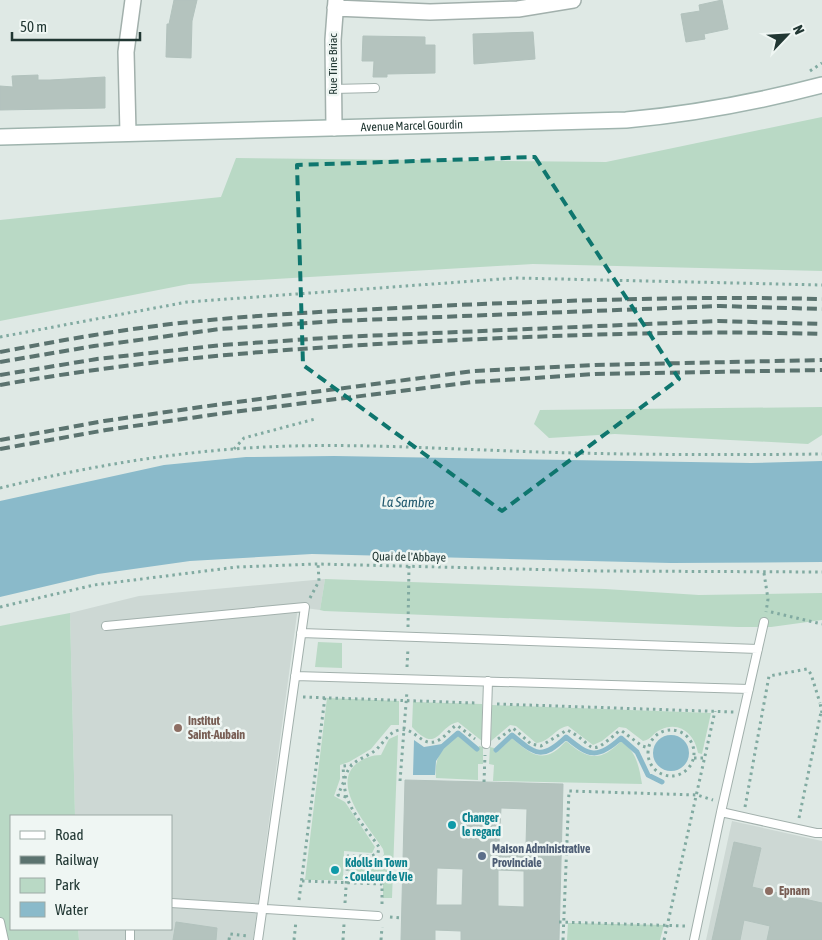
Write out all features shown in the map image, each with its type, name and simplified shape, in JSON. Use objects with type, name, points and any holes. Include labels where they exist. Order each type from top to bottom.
[{"type":"street","points":[[128,133],[126,52],[133,0]]},
{"type":"street","points":[[335,4],[430,12],[518,8],[573,0]]},
{"type":"street","name":"Rue Tine Briac","points":[[334,128],[335,4]]},
{"type":"street","name":"Avenue Marcel Gourdin","points":[[0,137],[626,120],[682,115],[746,104],[822,85]]},
{"type":"lane","points":[[333,89],[375,88]]},
{"type":"lane","points":[[106,626],[305,607],[258,939]]},
{"type":"lane","points":[[694,940],[764,622]]},
{"type":"lane","points":[[301,633],[758,649]]},
{"type":"lane","points":[[295,676],[749,689]]},
{"type":"lane","points":[[486,744],[488,681]]},
{"type":"lane","points":[[722,808],[822,833]]},
{"type":"lane","points":[[172,903],[298,913],[378,916]]},
{"type":"lane","points":[[0,922],[4,940]]},
{"type":"path","points":[[0,337],[187,302],[515,278],[822,285]]},
{"type":"path","points":[[233,449],[244,438],[315,419]]},
{"type":"path","points":[[0,488],[144,458],[233,449],[301,445],[386,445],[541,452],[822,454]]},
{"type":"path","points":[[305,607],[319,581],[318,564]]},
{"type":"path","name":"Quai de l'Abbaye","points":[[0,607],[94,585],[237,567],[318,564],[764,573],[822,572]]},
{"type":"path","points":[[764,573],[768,600],[764,622]]},
{"type":"path","points":[[766,611],[822,624]]},
{"type":"path","points":[[754,810],[745,808],[769,676],[807,669],[811,674],[821,703],[822,714],[798,821],[790,819]]},
{"type":"path","points":[[292,696],[744,712]]},
{"type":"path","points":[[294,940],[325,698]]},
{"type":"path","points":[[664,940],[715,711]]},
{"type":"path","points":[[344,914],[348,856],[372,856],[378,853],[379,847],[347,797],[343,766],[352,765],[376,750],[391,733],[407,729],[423,740],[431,742],[439,740],[455,726],[458,726],[481,744],[486,744],[494,742],[513,728],[535,746],[541,746],[567,730],[587,746],[594,748],[603,745],[619,731],[622,731],[642,746],[649,748]]},
{"type":"path","points":[[669,730],[676,730],[683,732],[693,743],[694,758],[687,770],[674,776],[666,776],[654,768],[650,762],[649,748],[656,735],[669,730]]},
{"type":"path","points":[[484,782],[486,744]]},
{"type":"path","points":[[694,758],[705,758]]},
{"type":"path","points":[[347,797],[338,795],[352,765]]},
{"type":"path","points":[[400,772],[400,781]]},
{"type":"path","points":[[563,940],[561,922],[569,790],[697,794],[722,808]]},
{"type":"path","points":[[302,881],[382,884],[382,898]]},
{"type":"path","points":[[561,922],[696,926]]},
{"type":"path","points":[[229,940],[230,934],[258,939]]},
{"type":"highlighted area","points":[[535,157],[679,379],[502,511],[303,365],[297,165]]},
{"type":"shaded area","name":"Institut Saint-Aubain","points":[[325,579],[320,610],[298,607],[253,940],[79,940],[78,930],[172,930],[172,815],[75,815],[70,613],[139,596]]},
{"type":"shaded area","name":"Epnam","points":[[732,821],[822,841],[822,940],[706,940]]},
{"type":"green space","points":[[822,117],[822,271],[533,264],[189,284],[0,321],[0,220],[221,197],[236,158],[606,162]]},
{"type":"green space","points":[[822,407],[822,435],[808,444],[615,434],[549,438],[534,424],[540,410]]},
{"type":"green space","points":[[325,579],[605,589],[699,595],[822,593],[822,620],[771,627],[738,627],[324,611],[320,610]]},
{"type":"green space","points":[[70,613],[75,815],[10,815],[10,930],[78,930],[79,940],[0,940],[0,626]]},
{"type":"green space","points":[[318,642],[342,643],[342,668],[315,667]]},
{"type":"green space","points":[[327,698],[399,701],[399,725],[391,725],[371,749],[340,765],[340,779],[334,796],[345,802],[375,847],[372,853],[344,851],[343,880],[305,880]]},
{"type":"green space","points":[[413,702],[482,704],[482,741],[458,722],[446,728],[433,739],[427,739],[412,727]]},
{"type":"green space","points":[[492,705],[711,713],[702,754],[698,753],[690,735],[680,728],[674,727],[660,730],[643,741],[626,728],[619,727],[602,741],[593,745],[568,726],[559,729],[545,740],[536,743],[516,726],[510,725],[491,741]]},
{"type":"green space","points":[[398,735],[392,898],[383,898],[383,880],[348,880],[349,867],[353,859],[381,859],[384,854],[383,849],[355,808],[350,796],[349,773],[362,760],[381,755],[389,739]]},
{"type":"green space","points":[[457,735],[476,751],[478,751],[479,746],[483,747],[483,764],[478,764],[478,780],[436,778],[438,758]]},
{"type":"green space","points":[[512,738],[532,753],[539,755],[552,753],[566,741],[587,755],[600,755],[606,753],[621,741],[634,755],[642,784],[493,781],[494,765],[489,764],[490,747],[494,748],[494,752],[497,752]]},
{"type":"green space","points":[[568,923],[664,925],[660,940],[567,940]]},
{"type":"water","name":"La Sambre","points":[[334,456],[751,463],[822,461],[822,562],[671,563],[312,554],[190,561],[98,574],[0,597],[0,501],[164,465],[246,457]]},
{"type":"water","points":[[671,735],[678,736],[684,740],[688,746],[688,760],[684,766],[678,770],[671,771],[664,770],[658,766],[654,760],[653,753],[654,746],[658,740],[664,736]]},
{"type":"water","points":[[414,740],[424,747],[442,744],[445,747],[436,761],[435,775],[413,775]]},
{"type":"building","points":[[174,0],[197,0],[192,21],[191,58],[166,57],[167,24],[169,24]]},
{"type":"building","points":[[722,0],[728,29],[704,34],[705,39],[686,42],[681,14],[700,11],[699,5]]},
{"type":"building","points":[[533,32],[535,59],[474,64],[473,34]]},
{"type":"building","points":[[363,36],[425,37],[425,45],[435,45],[435,73],[387,74],[387,77],[373,77],[374,61],[362,61]]},
{"type":"building","points":[[38,75],[38,80],[105,77],[105,108],[0,110],[0,86],[13,87],[12,76]]},
{"type":"building","name":"Maison Administrative Provinciale","points":[[405,780],[563,784],[559,940],[461,940],[461,931],[435,930],[435,940],[401,940]],"holes":[[[501,808],[527,809],[526,845],[499,844]],[[437,868],[463,869],[462,905],[436,905]],[[498,870],[524,871],[524,907],[498,906]]]},
{"type":"building","points":[[734,842],[761,848],[752,887],[822,903],[822,940],[767,940],[770,926],[744,920],[740,940],[712,940]]},
{"type":"building","points":[[176,922],[217,928],[216,940],[173,940]]},
{"type":"waterway","points":[[443,746],[458,733],[477,749]]},
{"type":"waterway","points":[[496,750],[512,735],[527,747],[539,752],[551,749],[566,737],[581,748],[593,753],[606,750],[621,738],[637,752],[648,775],[662,782]]},
{"type":"railway","points":[[0,352],[138,328],[280,314],[594,300],[685,298],[822,299]]},
{"type":"railway","points":[[0,362],[94,346],[220,329],[337,321],[720,306],[822,309]]},
{"type":"railway","points":[[0,375],[97,359],[222,345],[340,337],[718,321],[822,324]]},
{"type":"railway","points":[[0,385],[163,361],[327,347],[629,334],[822,334]]},
{"type":"railway","points":[[0,440],[104,421],[474,371],[595,365],[822,360]]},
{"type":"railway","points":[[0,449],[106,430],[225,413],[473,382],[595,374],[822,370]]},
{"type":"place","name":"Institut Saint-Aubain","points":[[178,728]]},
{"type":"place","name":"Changer le regard","points":[[452,825]]},
{"type":"place","name":"Maison Administrative Provinciale","points":[[482,856]]},
{"type":"place","name":"Kdolls in Town - Couleur de Vie","points":[[335,870]]},
{"type":"place","name":"Epnam","points":[[769,891]]}]
